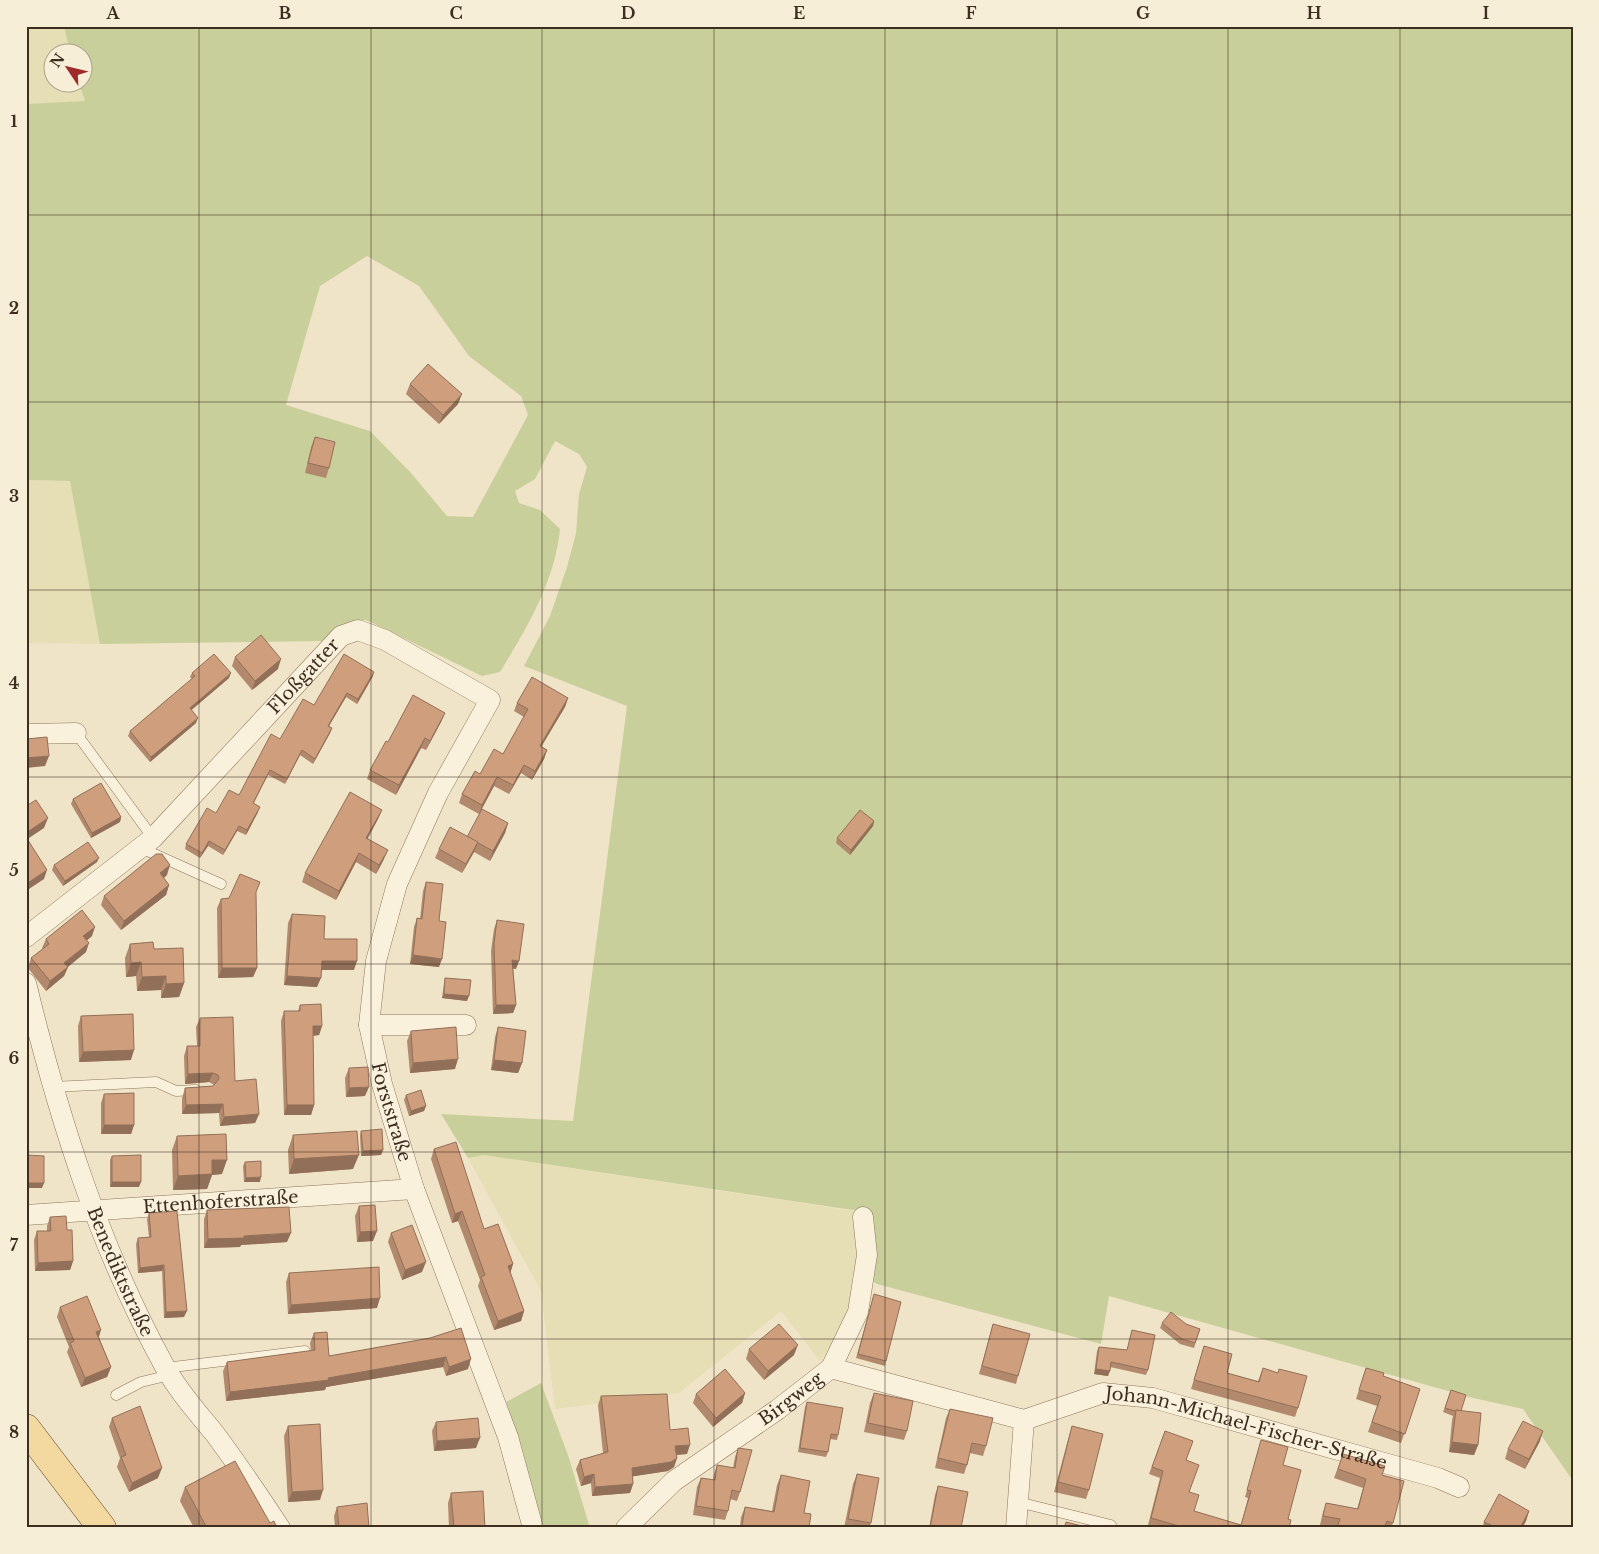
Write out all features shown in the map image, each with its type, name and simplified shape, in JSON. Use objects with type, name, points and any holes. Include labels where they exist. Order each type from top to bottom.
[{"type":"main road","points":[[26,1428],[102,1528]]},
{"type":"street","name":"Floßgatter","points":[[26,937],[147,843],[341,636],[358,630],[385,640],[490,700]]},
{"type":"street","name":"Forststraße","points":[[490,700],[438,793],[397,884],[376,961],[369,1025],[382,1084],[414,1189],[508,1437],[533,1528]]},
{"type":"street","points":[[26,734],[76,733]]},
{"type":"street","name":"Benediktstraße","points":[[26,983],[52,1087],[93,1211],[168,1371],[234,1459],[280,1528]]},
{"type":"street","points":[[369,1025],[466,1025]]},
{"type":"street","name":"Ettenhoferstraße","points":[[26,1215],[414,1189]]},
{"type":"street","name":"Birgweg","points":[[626,1528],[674,1481],[777,1410],[831,1368],[858,1312],[867,1255],[863,1217]]},
{"type":"street","points":[[831,1368],[1024,1420],[1016,1528]]},
{"type":"street","name":"Johann-Michael-Fischer-Straße","points":[[1024,1420],[1104,1393],[1153,1398],[1438,1478],[1459,1488]]},
{"type":"lane","points":[[76,733],[147,843],[221,884]]},
{"type":"lane","points":[[52,1087],[156,1082],[176,1091],[209,1089]]},
{"type":"lane","points":[[116,1395],[168,1371],[305,1351]]},
{"type":"lane","points":[[1018,1502],[1111,1525]]},
{"type":"shaded area","points":[[26,26],[64,26],[68,42],[42,42],[42,92],[82,92],[85,101],[26,104]]},
{"type":"shaded area","points":[[26,480],[70,481],[100,644],[26,643]]},
{"type":"shaded area","points":[[484,1155],[854,1211],[861,1233],[859,1281],[841,1332],[820,1361],[781,1311],[679,1393],[555,1409],[541,1291],[468,1158]]},
{"type":"green space","points":[[64,26],[1573,26],[1573,1481],[1523,1409],[1473,1398],[1109,1296],[1101,1344],[877,1284],[872,1281],[866,1212],[484,1155],[468,1158],[441,1114],[573,1121],[627,706],[524,666],[550,616],[567,567],[576,533],[579,494],[587,467],[579,454],[555,441],[535,479],[515,491],[519,503],[540,510],[560,529],[557,548],[546,585],[530,621],[500,672],[482,676],[366,620],[345,624],[327,641],[100,644],[70,481],[26,480],[26,104],[85,101],[82,92],[92,92],[92,42],[68,42]],"holes":[[[367,256],[419,286],[469,356],[521,396],[528,415],[473,517],[447,516],[411,473],[370,431],[286,405],[320,286]]]},
{"type":"green space","points":[[541,1383],[568,1455],[590,1528],[543,1528],[506,1402]]},
{"type":"building","points":[[428,364],[462,394],[443,415],[410,384]]},
{"type":"building","points":[[315,437],[335,442],[329,468],[308,463]]},
{"type":"building","points":[[261,635],[281,659],[255,681],[235,657]]},
{"type":"building","points":[[214,654],[231,673],[190,708],[198,718],[151,757],[130,731],[195,676],[192,673]]},
{"type":"building","points":[[344,654],[374,672],[358,699],[347,693],[328,726],[332,728],[315,759],[302,750],[287,779],[270,770],[253,803],[260,807],[247,830],[239,826],[225,850],[209,841],[202,853],[186,844],[207,808],[216,813],[229,790],[239,795],[271,734],[280,739],[303,699],[314,705]]},
{"type":"building","points":[[532,677],[568,698],[540,746],[547,750],[535,771],[524,765],[513,785],[497,777],[482,805],[462,794],[475,771],[480,774],[494,749],[503,754],[528,709],[517,703]]},
{"type":"building","points":[[413,695],[445,713],[430,741],[425,738],[399,785],[370,770],[386,741],[388,742]]},
{"type":"building","points":[[47,737],[49,756],[26,758],[26,739]]},
{"type":"building","points":[[101,783],[121,817],[92,833],[73,799]]},
{"type":"building","points":[[350,792],[382,810],[366,838],[388,850],[379,865],[359,853],[339,891],[305,873]]},
{"type":"building","points":[[36,800],[48,818],[26,833],[26,806]]},
{"type":"building","points":[[482,809],[508,823],[493,851],[467,837]]},
{"type":"building","points":[[860,810],[874,821],[851,850],[837,838]]},
{"type":"building","points":[[450,827],[478,842],[466,864],[439,849]]},
{"type":"building","points":[[26,837],[47,870],[26,884]]},
{"type":"building","points":[[88,842],[99,858],[65,881],[54,865]]},
{"type":"building","points":[[156,854],[162,854],[170,865],[160,873],[169,885],[124,921],[104,896]]},
{"type":"building","points":[[240,874],[260,882],[256,892],[257,968],[222,968],[221,899],[229,898]]},
{"type":"building","points":[[426,882],[443,884],[439,921],[446,922],[442,959],[413,955],[417,918],[422,919]]},
{"type":"building","points":[[82,910],[95,927],[83,936],[89,943],[64,963],[68,967],[50,981],[31,958],[49,944],[46,939]]},
{"type":"building","points":[[292,914],[325,916],[324,939],[357,939],[357,961],[322,961],[321,978],[287,976]]},
{"type":"building","points":[[497,920],[524,924],[519,961],[512,960],[516,1005],[496,1005],[494,943]]},
{"type":"building","points":[[153,942],[154,949],[183,948],[184,983],[166,984],[166,976],[142,977],[141,962],[131,963],[130,944]]},
{"type":"building","points":[[445,978],[471,980],[469,996],[444,994]]},
{"type":"building","points":[[321,1004],[322,1026],[313,1026],[314,1105],[287,1105],[284,1011],[300,1011],[300,1005]]},
{"type":"building","points":[[133,1014],[134,1050],[83,1052],[81,1016]]},
{"type":"building","points":[[233,1017],[235,1081],[256,1079],[259,1114],[224,1117],[223,1104],[186,1105],[185,1088],[213,1086],[219,1079],[218,1075],[213,1073],[188,1074],[187,1046],[200,1046],[200,1018]]},
{"type":"building","points":[[456,1027],[458,1059],[413,1063],[411,1031]]},
{"type":"building","points":[[498,1027],[526,1031],[522,1063],[494,1060]]},
{"type":"building","points":[[368,1067],[369,1087],[349,1088],[349,1068]]},
{"type":"building","points":[[421,1090],[426,1106],[411,1111],[406,1095]]},
{"type":"building","points":[[134,1093],[134,1125],[104,1125],[104,1094]]},
{"type":"building","points":[[382,1129],[383,1150],[363,1151],[361,1131]]},
{"type":"building","points":[[357,1131],[359,1155],[294,1159],[293,1135]]},
{"type":"building","points":[[226,1134],[227,1160],[212,1160],[212,1174],[178,1176],[177,1136]]},
{"type":"building","points":[[456,1142],[484,1229],[498,1224],[513,1264],[508,1266],[524,1311],[498,1321],[481,1277],[485,1275],[462,1211],[455,1214],[434,1149]]},
{"type":"building","points":[[26,1155],[44,1156],[44,1183],[26,1183]]},
{"type":"building","points":[[141,1155],[141,1182],[112,1182],[112,1156]]},
{"type":"building","points":[[261,1161],[261,1177],[246,1178],[245,1162]]},
{"type":"building","points":[[375,1205],[377,1231],[360,1232],[359,1206]]},
{"type":"building","points":[[289,1207],[291,1233],[244,1236],[244,1238],[208,1239],[207,1210]]},
{"type":"building","points":[[177,1211],[187,1311],[166,1312],[164,1265],[140,1268],[138,1238],[151,1237],[149,1213]]},
{"type":"building","points":[[66,1216],[67,1230],[72,1230],[73,1261],[38,1263],[37,1231],[51,1231],[50,1217]]},
{"type":"building","points":[[412,1225],[426,1262],[405,1270],[391,1233]]},
{"type":"building","points":[[379,1267],[380,1298],[291,1305],[289,1273]]},
{"type":"building","points":[[874,1294],[901,1302],[886,1361],[858,1354]]},
{"type":"building","points":[[87,1296],[101,1330],[96,1332],[111,1367],[85,1378],[70,1343],[74,1341],[60,1307]]},
{"type":"building","points":[[1171,1312],[1186,1324],[1200,1329],[1195,1343],[1182,1339],[1162,1323]]},
{"type":"building","points":[[779,1324],[798,1345],[768,1371],[749,1349]]},
{"type":"building","points":[[993,1324],[1030,1334],[1018,1376],[982,1366]]},
{"type":"building","points":[[461,1328],[471,1359],[449,1367],[446,1357],[328,1378],[329,1380],[230,1392],[227,1362],[315,1350],[314,1333],[327,1332],[329,1356],[430,1338]]},
{"type":"building","points":[[1132,1330],[1155,1335],[1148,1370],[1111,1362],[1110,1371],[1096,1369],[1099,1347],[1127,1350]]},
{"type":"building","points":[[1204,1346],[1232,1354],[1227,1373],[1259,1382],[1263,1368],[1278,1373],[1279,1369],[1307,1376],[1298,1408],[1194,1380]]},
{"type":"building","points":[[1366,1368],[1384,1373],[1383,1376],[1420,1389],[1405,1434],[1372,1422],[1381,1396],[1359,1390]]},
{"type":"building","points":[[725,1369],[745,1393],[716,1418],[696,1394]]},
{"type":"building","points":[[1451,1390],[1466,1395],[1461,1411],[1445,1408]]},
{"type":"building","points":[[874,1393],[913,1401],[907,1431],[868,1423]]},
{"type":"building","points":[[667,1394],[670,1430],[688,1428],[690,1445],[675,1446],[677,1458],[671,1462],[632,1468],[633,1484],[595,1487],[594,1474],[584,1477],[580,1460],[608,1452],[601,1396]]},
{"type":"building","points":[[807,1402],[843,1408],[838,1435],[831,1434],[828,1452],[800,1448]]},
{"type":"building","points":[[140,1406],[162,1468],[132,1483],[121,1457],[126,1455],[112,1418]]},
{"type":"building","points":[[950,1409],[993,1418],[986,1446],[972,1443],[967,1465],[938,1458]]},
{"type":"building","points":[[1456,1410],[1481,1413],[1478,1445],[1452,1442]]},
{"type":"building","points":[[478,1418],[480,1438],[437,1441],[436,1422]]},
{"type":"building","points":[[1523,1421],[1543,1431],[1529,1459],[1508,1449]]},
{"type":"building","points":[[320,1424],[323,1490],[292,1492],[288,1426]]},
{"type":"building","points":[[1072,1426],[1103,1434],[1089,1490],[1058,1482]]},
{"type":"building","points":[[1165,1431],[1193,1441],[1186,1460],[1199,1465],[1189,1492],[1199,1495],[1194,1511],[1241,1525],[1251,1491],[1247,1490],[1261,1440],[1288,1447],[1283,1465],[1301,1470],[1288,1519],[1291,1520],[1289,1528],[1186,1528],[1151,1518],[1163,1471],[1152,1467]]},
{"type":"building","points":[[738,1448],[752,1450],[740,1492],[732,1490],[728,1511],[696,1506],[701,1478],[715,1480],[717,1465],[735,1468]]},
{"type":"building","points":[[1343,1454],[1385,1466],[1382,1475],[1404,1481],[1393,1523],[1387,1521],[1384,1528],[1337,1528],[1340,1519],[1323,1516],[1326,1503],[1358,1509],[1366,1479],[1338,1469]]},
{"type":"building","points":[[235,1461],[270,1523],[274,1521],[277,1528],[207,1528],[185,1487]]},
{"type":"building","points":[[857,1474],[879,1478],[871,1523],[848,1519]]},
{"type":"building","points":[[781,1475],[810,1481],[804,1513],[811,1514],[809,1528],[755,1528],[742,1526],[745,1507],[774,1512]]},
{"type":"building","points":[[938,1486],[968,1492],[961,1528],[930,1528]]},
{"type":"building","points":[[483,1491],[485,1528],[454,1528],[451,1493]]},
{"type":"building","points":[[1499,1494],[1529,1511],[1520,1528],[1490,1528],[1491,1525],[1484,1522]]},
{"type":"building","points":[[367,1503],[369,1528],[339,1528],[337,1507]]},
{"type":"building","points":[[1066,1522],[1090,1528],[1064,1528]]}]
